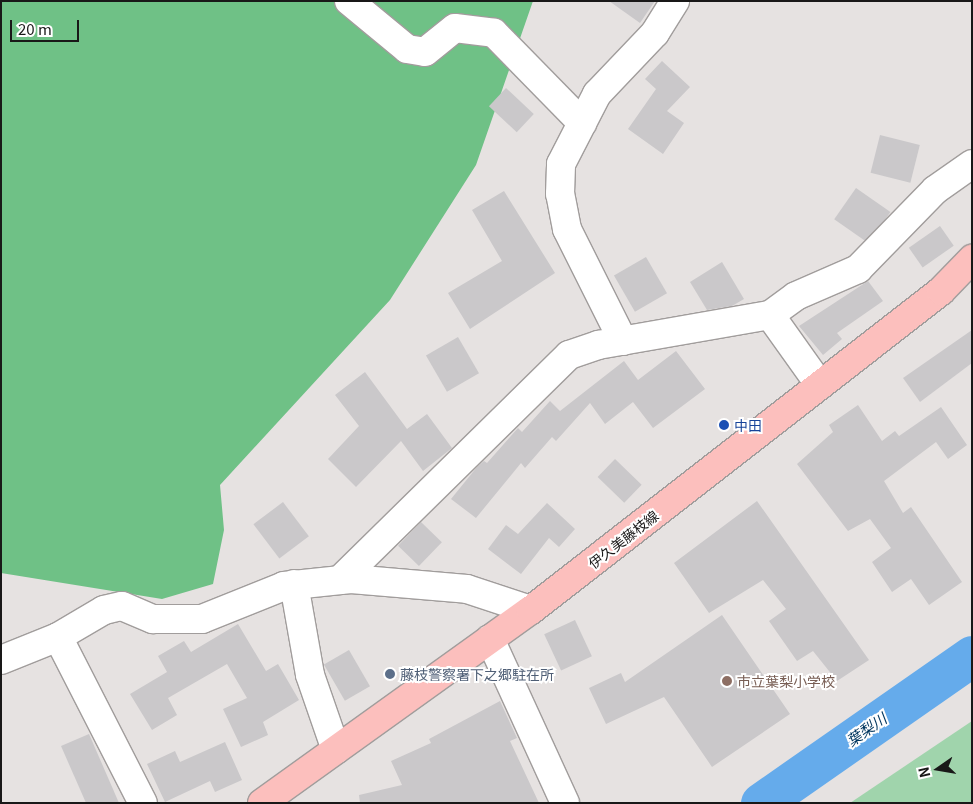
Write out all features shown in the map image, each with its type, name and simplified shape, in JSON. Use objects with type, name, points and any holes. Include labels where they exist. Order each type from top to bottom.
[{"type":"main road","name":"伊久美藤枝線","points":[[262,803],[531,610],[941,291],[972,260]]},
{"type":"street","points":[[349,1],[407,49],[425,52],[455,28],[494,33],[582,123]]},
{"type":"street","points":[[623,341],[567,229],[560,194],[561,164],[597,94],[655,33],[675,1]]},
{"type":"street","points":[[340,580],[569,355],[623,341],[770,315],[796,296],[858,269],[935,190],[972,164]]},
{"type":"street","points":[[770,315],[820,385]]},
{"type":"street","points":[[1,660],[58,637],[104,610],[122,606],[153,619],[202,619],[284,586],[294,584],[340,580],[419,583],[467,589],[531,610]]},
{"type":"street","points":[[294,584],[310,675],[336,750]]},
{"type":"street","points":[[58,637],[143,803]]},
{"type":"street","points":[[490,639],[566,803]]},
{"type":"green space","points":[[1,1],[533,1],[476,165],[390,300],[220,485],[224,530],[213,584],[162,599],[1,573]]},
{"type":"green space","points":[[972,721],[972,803],[850,803]]},
{"type":"building","points":[[609,1],[655,1],[640,23]]},
{"type":"building","points":[[662,61],[690,87],[667,111],[684,123],[663,154],[628,129],[656,89],[645,79]]},
{"type":"building","points":[[506,88],[534,114],[517,132],[489,106]]},
{"type":"building","points":[[880,135],[920,145],[910,183],[871,173]]},
{"type":"building","points":[[856,188],[890,212],[869,243],[834,219]]},
{"type":"building","points":[[504,191],[555,273],[470,329],[448,293],[502,261],[472,210]]},
{"type":"building","points":[[940,226],[954,246],[923,267],[909,248]]},
{"type":"building","points":[[646,257],[667,293],[635,312],[614,276]]},
{"type":"building","points":[[722,262],[744,299],[732,306],[707,310],[690,282]]},
{"type":"building","points":[[868,281],[883,301],[837,333],[842,339],[823,355],[799,326]]},
{"type":"building","points":[[972,330],[972,363],[920,402],[903,378]]},
{"type":"building","points":[[458,337],[479,373],[447,392],[426,356]]},
{"type":"building","points":[[676,351],[705,389],[653,428],[633,402],[605,424],[590,403],[556,441],[552,437],[525,468],[521,463],[476,518],[451,499],[477,467],[484,461],[487,463],[518,428],[522,432],[550,401],[560,411],[624,361],[638,380]]},
{"type":"building","points":[[365,372],[407,429],[427,414],[452,448],[423,471],[401,441],[356,487],[328,459],[359,426],[335,395]]},
{"type":"building","points":[[858,405],[882,441],[895,431],[899,436],[941,407],[967,445],[948,459],[936,442],[884,481],[903,513],[911,507],[962,582],[929,605],[911,579],[892,592],[872,562],[891,548],[870,519],[848,531],[797,464],[833,432],[829,425]]},
{"type":"building","points":[[615,459],[642,485],[624,503],[598,477]]},
{"type":"building","points":[[757,501],[869,660],[837,681],[813,651],[797,661],[769,621],[786,609],[763,580],[709,613],[674,563]]},
{"type":"building","points":[[283,502],[309,536],[279,559],[253,524]]},
{"type":"building","points":[[547,503],[575,529],[559,547],[549,538],[521,574],[488,549],[506,525],[518,534]]},
{"type":"building","points":[[421,522],[442,542],[419,566],[398,546]]},
{"type":"building","points":[[722,615],[790,714],[712,767],[664,697],[606,724],[589,688],[621,673],[625,682]]},
{"type":"building","points":[[575,620],[592,656],[561,671],[544,634]]},
{"type":"building","points":[[238,624],[266,671],[278,664],[299,700],[263,722],[268,735],[241,747],[223,709],[247,698],[227,664],[168,698],[177,715],[152,730],[130,694],[167,672],[158,656],[184,641],[191,652]]},
{"type":"building","points":[[349,650],[370,686],[345,701],[324,664]]},
{"type":"building","points":[[500,701],[517,738],[510,741],[539,803],[360,803],[359,795],[402,785],[391,761],[431,743],[429,739]]},
{"type":"building","points":[[89,734],[119,803],[86,803],[61,746]]},
{"type":"building","points":[[225,742],[242,780],[215,792],[210,781],[165,802],[147,764],[175,751],[180,762]]},
{"type":"waterway","name":"葉梨川","points":[[761,803],[972,656]]},
{"type":"place","name":"中田","points":[[724,425]]},
{"type":"place","name":"藤枝警察署下之郷駐在所","points":[[390,674]]},
{"type":"place","name":"市立葉梨小学校","points":[[727,681]]}]
